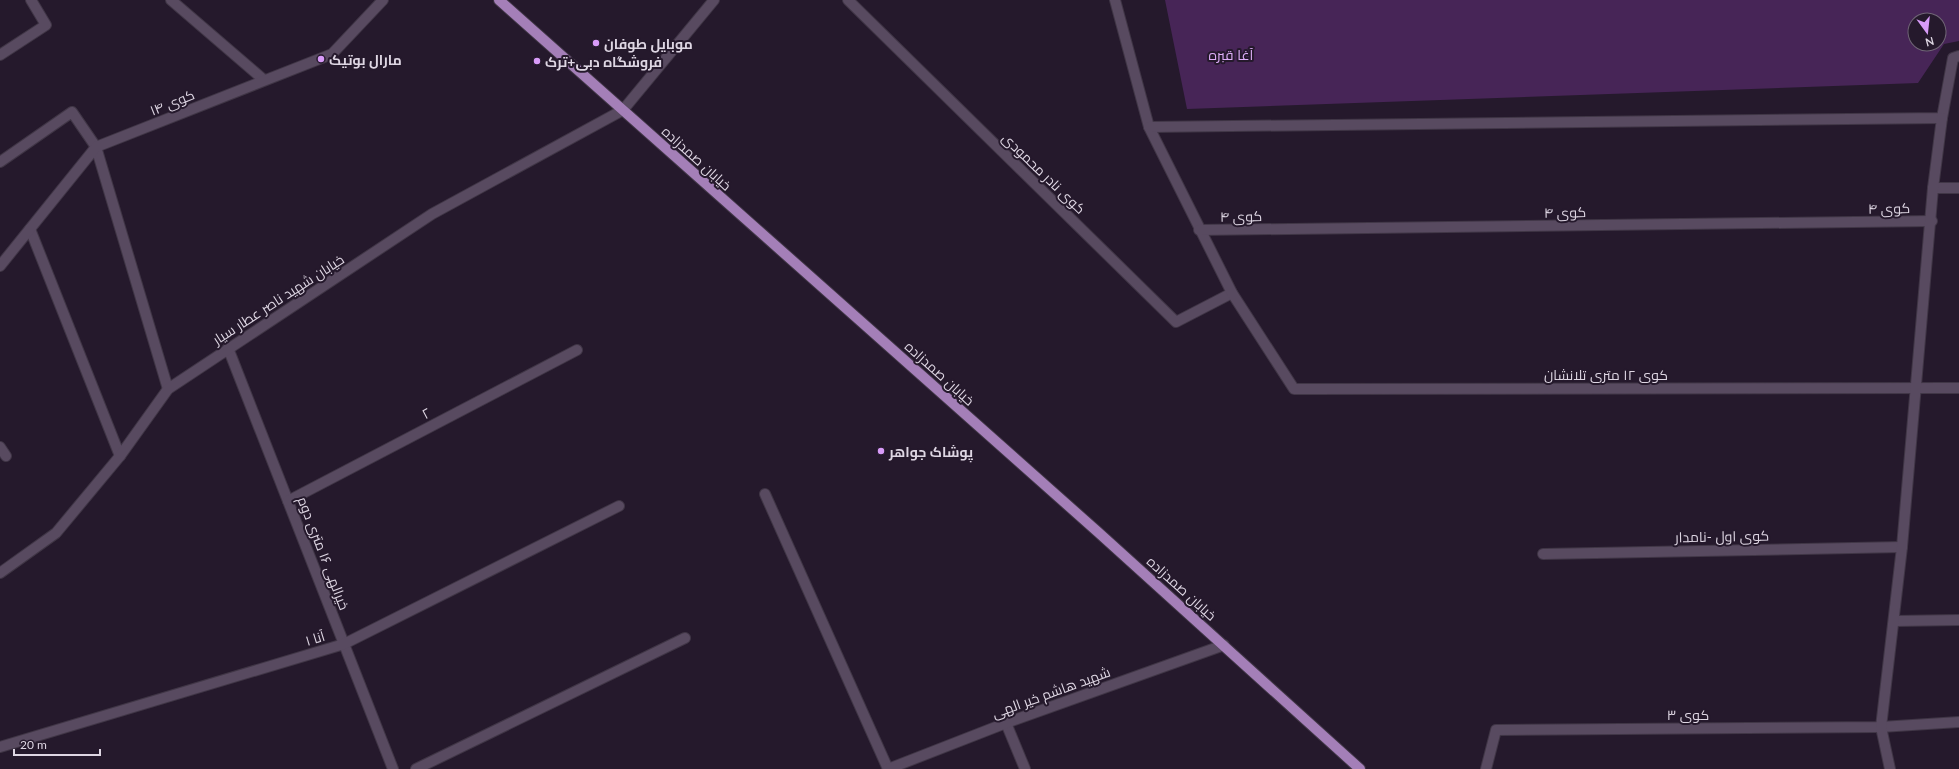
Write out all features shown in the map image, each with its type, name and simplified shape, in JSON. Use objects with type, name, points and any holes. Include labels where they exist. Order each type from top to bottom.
[{"type":"main road","name":"خیابان صمدزاده","points":[[499,0],[1224,645],[1360,769]]},
{"type":"street","points":[[0,55],[46,25],[30,0]]},
{"type":"street","points":[[171,0],[264,80]]},
{"type":"street","name":"کوی ۱۴","points":[[0,266],[96,147],[332,54],[383,0]]},
{"type":"street","points":[[623,110],[714,0]]},
{"type":"street","name":"کوی نادر محمودی","points":[[848,0],[1176,322],[1232,293]]},
{"type":"street","points":[[1115,0],[1149,127],[1199,230],[1232,293]]},
{"type":"street","points":[[1890,769],[1881,727],[1902,547],[1932,221],[1933,188],[1942,118],[1954,58],[1959,56]]},
{"type":"street","name":"خیابان شهید ناصر عطار سیار","points":[[0,573],[56,533],[120,456],[168,389],[432,214],[623,110]]},
{"type":"street","points":[[0,162],[72,112],[96,147],[168,389]]},
{"type":"street","points":[[1149,127],[1942,118]]},
{"type":"street","points":[[1933,188],[1959,188]]},
{"type":"street","name":"کوی ۴","points":[[1199,230],[1932,221]]},
{"type":"street","points":[[30,229],[120,456]]},
{"type":"street","name":"کوی ۱۲ متری تلانشان","points":[[1232,293],[1294,389],[1959,388]]},
{"type":"street","name":"خیرالهی ۱۶ متری دوم","points":[[228,348],[393,769]]},
{"type":"street","name":"۲","points":[[288,501],[577,350]]},
{"type":"street","points":[[765,494],[888,769]]},
{"type":"street","name":"آنا ۱","points":[[0,747],[344,644],[619,506]]},
{"type":"street","name":"کوی اول -نامدار","points":[[1543,554],[1902,547]]},
{"type":"street","points":[[1894,621],[1959,620]]},
{"type":"street","points":[[416,769],[685,638]]},
{"type":"street","name":"شهید هاشم خیر الهی","points":[[888,769],[1006,723],[1224,645]]},
{"type":"street","name":"کوی ۳","points":[[1486,769],[1496,730],[1881,727],[1959,722]]},
{"type":"street","points":[[1006,723],[1025,769]]},
{"type":"green space","name":"آغا قبره","points":[[1165,0],[1959,0],[1959,41],[1947,43],[1947,12],[1907,12],[1907,52],[1939,52],[1918,83],[1187,109]]},
{"type":"place","name":"موبایل طوفان","points":[[596,43]]},
{"type":"place","name":"مارال بوتیک","points":[[321,59]]},
{"type":"place","name":"فروشگاه دبی+ترک","points":[[537,61]]},
{"type":"place","name":"پوشاک جواهر","points":[[881,451]]}]
